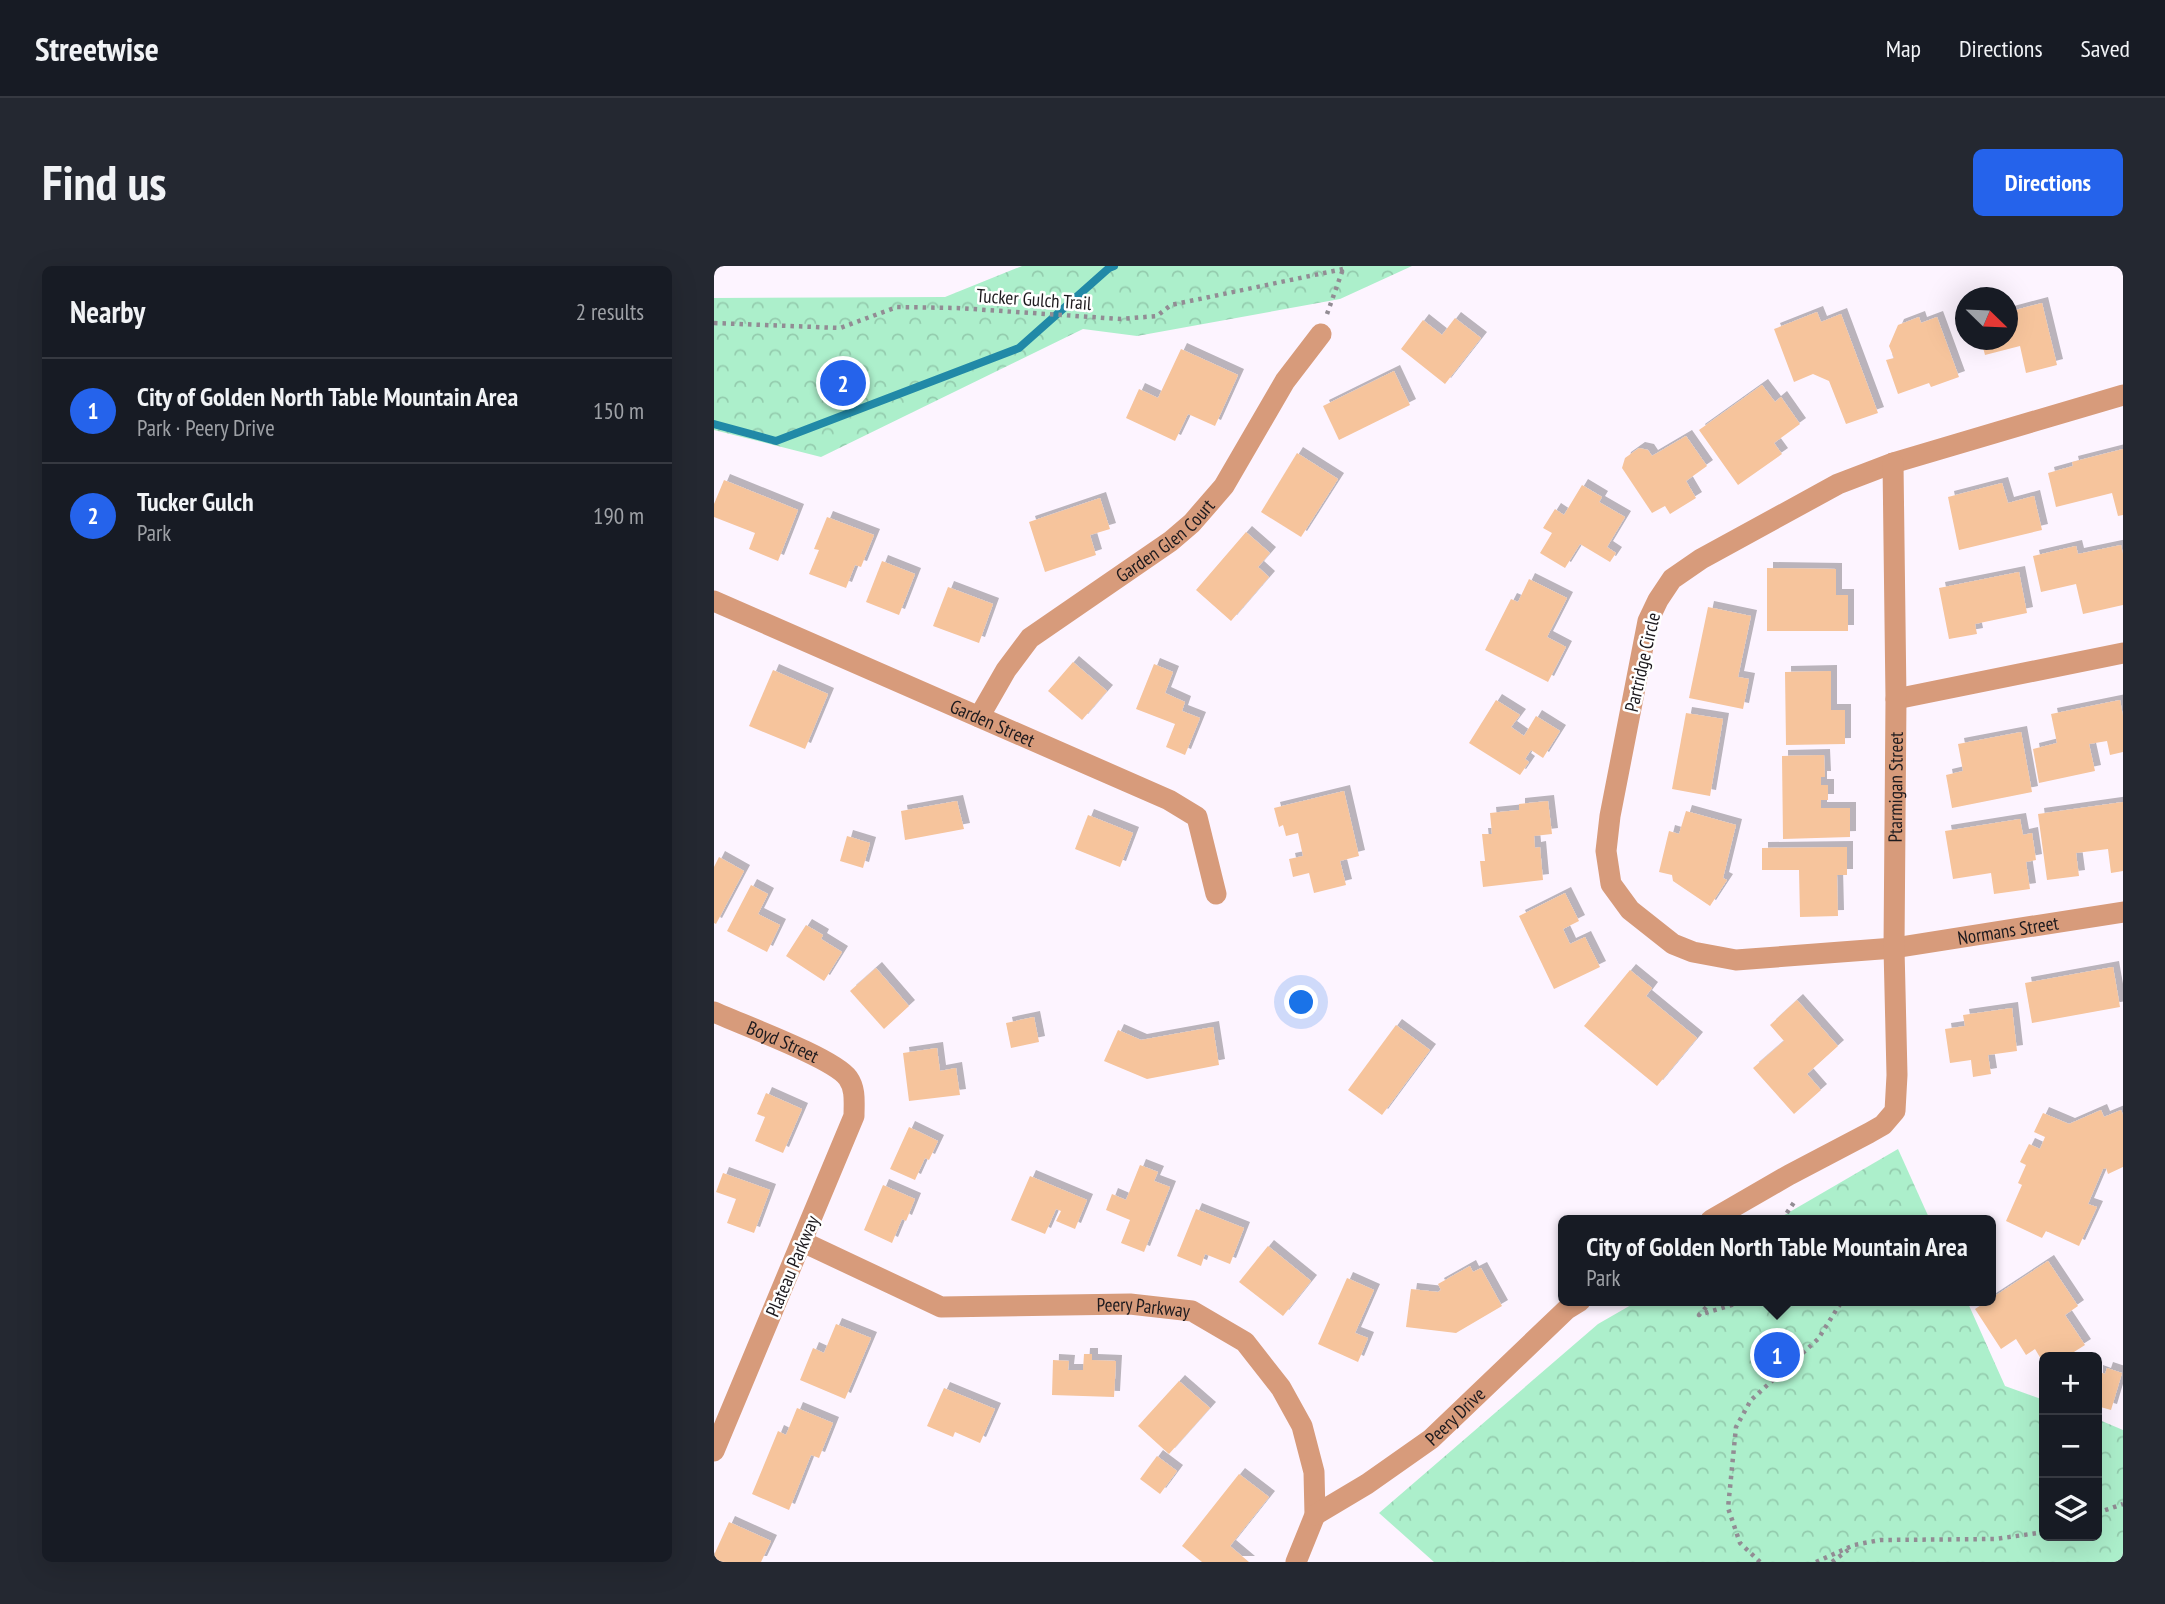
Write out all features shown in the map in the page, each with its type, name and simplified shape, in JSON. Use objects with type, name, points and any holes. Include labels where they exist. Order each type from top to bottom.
[{"type":"street","name":"Garden Glen Court","points":[[979,717],[1006,670],[1030,638],[1171,541],[1192,523],[1224,486],[1285,382],[1321,334]]},
{"type":"street","name":"Partridge Circle","points":[[1894,947],[1736,960],[1673,944],[1630,910],[1611,884],[1606,850],[1610,816],[1648,621],[1672,579],[1701,559],[1838,484],[1893,463],[2123,395]]},
{"type":"street","name":"Ptarmigan Street","points":[[1720,1215],[1883,1125],[1895,1111],[1896,699],[1893,463]]},
{"type":"street","name":"Garden Street","points":[[714,601],[1169,800],[1197,817],[1216,894]]},
{"type":"street","points":[[1896,699],[2123,653]]},
{"type":"street","name":"Normans Street","points":[[1894,947],[2123,912]]},
{"type":"street","name":"Boyd Street","points":[[714,1012],[822,1059],[848,1078]]},
{"type":"street","name":"Plateau Parkway","points":[[714,1451],[854,1116],[854,1094],[848,1078]]},
{"type":"street","name":"Peery Parkway","points":[[803,1242],[942,1307],[1129,1304],[1192,1311],[1245,1342],[1281,1388],[1306,1437],[1314,1472],[1315,1515],[1296,1562]]},
{"type":"street","name":"Peery Drive","points":[[1315,1515],[1367,1484],[1431,1438],[1572,1306]]},
{"type":"path","name":"Tucker Gulch Trail","points":[[714,323],[840,328],[897,307],[957,308],[1121,319],[1157,316],[1171,306],[1345,267]]},
{"type":"path","points":[[1321,334],[1345,267]]},
{"type":"path","points":[[1707,1306],[1699,1315],[1729,1306]]},
{"type":"path","points":[[1760,1562],[1740,1543],[1728,1508],[1735,1427],[1751,1401],[1818,1339],[1840,1306]]},
{"type":"path","points":[[2102,1511],[2123,1504]]},
{"type":"path","points":[[1816,1562],[1854,1545],[1880,1540],[1996,1539],[2039,1533]]},
{"type":"path","points":[[1832,1562],[1854,1545]]},
{"type":"green space","points":[[1022,266],[1412,266],[1340,299],[1137,336],[1083,329],[821,457],[714,430],[714,298],[945,297]]},
{"type":"green space","points":[[1898,1149],[1928,1215],[1785,1215]]},
{"type":"green space","points":[[1629,1306],[1969,1306],[2005,1386],[2039,1398],[2039,1541],[2102,1541],[2102,1421],[2123,1430],[2123,1562],[1434,1562],[1379,1513],[1598,1324]]},
{"type":"building","points":[[2042,303],[2057,365],[2026,373],[2018,347],[2018,309]]},
{"type":"building","points":[[1817,312],[1821,322],[1841,314],[1878,413],[1846,424],[1829,381],[1813,374],[1794,382],[1774,329]]},
{"type":"building","points":[[1919,317],[1921,323],[1937,317],[1959,377],[1931,387],[1929,383],[1898,394],[1886,360],[1894,358],[1889,346],[1898,325]]},
{"type":"building","points":[[1455,318],[1481,338],[1445,384],[1401,349],[1423,320],[1442,335]]},
{"type":"building","points":[[1181,349],[1238,375],[1215,426],[1188,414],[1175,441],[1126,418],[1139,389],[1158,398]]},
{"type":"building","points":[[1984,350],[2004,350],[1985,355]]},
{"type":"building","points":[[1394,371],[1410,405],[1339,440],[1323,406]]},
{"type":"building","points":[[1762,385],[1775,402],[1781,397],[1800,424],[1774,443],[1782,454],[1738,485],[1699,430]]},
{"type":"building","points":[[1686,436],[1707,466],[1686,481],[1696,498],[1670,514],[1665,506],[1652,513],[1622,468],[1625,458],[1639,448],[1648,450],[1652,456]]},
{"type":"building","points":[[2123,449],[2123,515],[2118,516],[2112,493],[2056,507],[2048,473],[2073,466],[2072,462]]},
{"type":"building","points":[[1297,453],[1338,479],[1301,537],[1261,512]]},
{"type":"building","points":[[724,480],[798,510],[778,561],[749,549],[755,533],[714,517],[714,504]]},
{"type":"building","points":[[2002,483],[2008,503],[2034,496],[2042,530],[1959,550],[1948,497]]},
{"type":"building","points":[[1582,485],[1602,497],[1599,502],[1625,517],[1607,547],[1616,553],[1610,562],[1580,544],[1565,568],[1540,553],[1552,533],[1543,528],[1555,509],[1564,515]]},
{"type":"building","points":[[1100,498],[1110,529],[1090,535],[1096,555],[1045,572],[1029,522]]},
{"type":"building","points":[[827,517],[874,535],[861,567],[855,565],[846,588],[809,574],[819,550],[814,549]]},
{"type":"building","points":[[1246,532],[1270,553],[1258,567],[1269,577],[1231,621],[1196,590]]},
{"type":"building","points":[[2121,545],[2123,605],[2083,614],[2076,584],[2041,592],[2033,556],[2076,546],[2078,554]]},
{"type":"building","points":[[882,561],[915,574],[899,615],[866,602]]},
{"type":"building","points":[[1767,568],[1836,569],[1836,595],[1848,595],[1848,631],[1767,631]]},
{"type":"building","points":[[2019,572],[2027,613],[1975,624],[1977,634],[1949,639],[1939,588]]},
{"type":"building","points":[[1529,579],[1567,598],[1547,637],[1566,647],[1548,682],[1485,650],[1511,599],[1518,602]]},
{"type":"building","points":[[948,587],[993,604],[979,643],[933,626]]},
{"type":"building","points":[[1708,607],[1751,616],[1738,677],[1749,679],[1743,709],[1689,698]]},
{"type":"building","points":[[1073,662],[1107,691],[1082,720],[1048,691]]},
{"type":"building","points":[[1154,664],[1173,672],[1165,693],[1185,702],[1182,711],[1200,718],[1185,755],[1166,747],[1175,724],[1136,709]]},
{"type":"building","points":[[773,670],[828,694],[805,749],[749,726]]},
{"type":"building","points":[[1831,671],[1831,710],[1845,710],[1845,744],[1786,745],[1785,672]]},
{"type":"building","points":[[1496,700],[1520,715],[1511,727],[1524,736],[1536,716],[1560,731],[1543,758],[1531,750],[1525,759],[1529,762],[1520,775],[1469,743]]},
{"type":"building","points":[[2120,700],[2123,752],[2110,755],[2107,741],[2089,744],[2095,771],[2039,783],[2033,749],[2057,743],[2051,714]]},
{"type":"building","points":[[1686,713],[1723,719],[1710,796],[1672,789]]},
{"type":"building","points":[[2021,732],[2032,792],[1952,808],[1946,775],[1963,771],[1958,744]]},
{"type":"building","points":[[1824,755],[1825,777],[1821,777],[1821,785],[1828,785],[1828,800],[1821,800],[1821,808],[1850,808],[1850,837],[1783,839],[1782,756]]},
{"type":"building","points":[[1344,791],[1359,856],[1340,861],[1346,885],[1314,893],[1309,873],[1293,877],[1289,859],[1303,856],[1298,833],[1286,836],[1283,825],[1279,827],[1274,808]]},
{"type":"building","points":[[957,801],[964,829],[905,840],[901,811]]},
{"type":"building","points":[[1548,801],[1552,834],[1534,836],[1535,848],[1540,847],[1543,880],[1483,887],[1480,861],[1485,861],[1482,834],[1492,834],[1490,813],[1519,810],[1519,804]]},
{"type":"building","points":[[2123,802],[2123,871],[2111,873],[2108,849],[2076,853],[2079,876],[2047,880],[2038,814]]},
{"type":"building","points":[[1686,811],[1736,825],[1723,878],[1727,880],[1710,906],[1673,881],[1672,875],[1659,872],[1669,831],[1679,834]]},
{"type":"building","points":[[1088,815],[1133,833],[1120,867],[1075,849]]},
{"type":"building","points":[[2020,819],[2023,835],[2032,833],[2036,860],[2026,862],[2030,889],[1994,894],[1991,873],[1953,879],[1945,831]]},
{"type":"building","points":[[847,836],[870,843],[863,868],[840,861]]},
{"type":"building","points":[[1847,847],[1847,875],[1837,875],[1838,916],[1800,917],[1799,870],[1762,870],[1762,848]]},
{"type":"building","points":[[719,857],[744,871],[716,924],[714,867]]},
{"type":"building","points":[[751,885],[768,894],[758,914],[780,925],[767,952],[727,931]]},
{"type":"building","points":[[1565,893],[1579,921],[1563,929],[1570,944],[1585,937],[1600,967],[1554,989],[1519,916]]},
{"type":"building","points":[[806,925],[823,935],[821,939],[842,952],[824,981],[786,956]]},
{"type":"building","points":[[2113,967],[2120,1007],[2032,1023],[2025,983]]},
{"type":"building","points":[[876,968],[909,1006],[884,1029],[850,991]]},
{"type":"building","points":[[1630,970],[1652,988],[1646,996],[1697,1038],[1657,1086],[1584,1026]]},
{"type":"building","points":[[1797,1000],[1838,1046],[1807,1074],[1821,1090],[1794,1114],[1753,1068],[1784,1041],[1770,1025]]},
{"type":"building","points":[[2012,1008],[2017,1051],[1988,1055],[1991,1074],[1973,1077],[1971,1060],[1950,1063],[1945,1029],[1965,1026],[1963,1015]]},
{"type":"building","points":[[1034,1017],[1039,1042],[1011,1048],[1006,1023]]},
{"type":"building","points":[[1396,1025],[1430,1050],[1382,1115],[1348,1090]]},
{"type":"building","points":[[1213,1027],[1219,1065],[1147,1079],[1104,1061],[1118,1030],[1141,1040]]},
{"type":"building","points":[[937,1048],[940,1071],[956,1068],[960,1095],[909,1101],[903,1053]]},
{"type":"building","points":[[766,1093],[802,1109],[783,1153],[755,1141],[765,1117],[757,1114]]},
{"type":"building","points":[[2101,1110],[2104,1117],[2121,1110],[2123,1115],[2123,1167],[2108,1174],[2106,1168],[2103,1169],[2088,1204],[2097,1207],[2079,1246],[2046,1231],[2042,1238],[2006,1221],[2022,1185],[2018,1183],[2026,1165],[2020,1162],[2029,1144],[2040,1149],[2045,1137],[2034,1132],[2043,1113],[2069,1124]]},
{"type":"building","points":[[909,1127],[938,1141],[929,1160],[925,1158],[915,1180],[890,1169]]},
{"type":"building","points":[[1140,1165],[1158,1172],[1154,1181],[1170,1187],[1144,1252],[1121,1243],[1130,1220],[1106,1210],[1112,1194],[1126,1200]]},
{"type":"building","points":[[723,1173],[770,1190],[754,1233],[727,1223],[736,1199],[716,1192]]},
{"type":"building","points":[[1030,1176],[1087,1200],[1075,1229],[1056,1221],[1061,1211],[1056,1209],[1045,1234],[1011,1220]]},
{"type":"building","points":[[883,1185],[915,1199],[906,1221],[902,1219],[892,1243],[864,1230]]},
{"type":"building","points":[[1196,1209],[1244,1228],[1230,1264],[1205,1254],[1201,1266],[1177,1256]]},
{"type":"building","points":[[1268,1246],[1311,1281],[1283,1316],[1239,1282]]},
{"type":"building","points":[[2048,1261],[2078,1306],[2065,1315],[2085,1345],[2074,1352],[2039,1352],[2039,1356],[2035,1349],[2026,1355],[2016,1339],[2001,1349],[1975,1309],[1980,1306],[1996,1306],[1996,1295]]},
{"type":"building","points":[[1470,1266],[1473,1272],[1481,1268],[1502,1306],[1456,1333],[1406,1327],[1411,1289],[1438,1292],[1441,1290],[1438,1284]]},
{"type":"building","points":[[1347,1278],[1374,1290],[1355,1333],[1368,1338],[1358,1362],[1318,1344]]},
{"type":"building","points":[[836,1324],[871,1338],[845,1399],[800,1380],[813,1348],[824,1353]]},
{"type":"building","points":[[1084,1354],[1092,1354],[1092,1360],[1116,1361],[1114,1397],[1052,1395],[1053,1360],[1069,1361],[1068,1370],[1083,1370]]},
{"type":"building","points":[[2107,1368],[2122,1373],[2111,1410],[2102,1407],[2102,1373],[2105,1374]]},
{"type":"building","points":[[1179,1381],[1210,1408],[1169,1454],[1138,1426]]},
{"type":"building","points":[[944,1388],[995,1409],[980,1443],[955,1432],[953,1437],[927,1426]]},
{"type":"building","points":[[797,1408],[833,1423],[819,1458],[811,1455],[789,1510],[752,1494],[778,1431],[786,1435]]},
{"type":"building","points":[[1157,1456],[1177,1471],[1160,1494],[1140,1479]]},
{"type":"building","points":[[1239,1474],[1269,1497],[1230,1546],[1249,1562],[1202,1562],[1182,1546]]},
{"type":"building","points":[[729,1522],[771,1541],[761,1562],[714,1562],[714,1555]]},
{"type":"waterway","points":[[714,424],[776,441],[1019,348],[1114,266]]},
{"type":"place","name":"Tucker Gulch","points":[[843,383]]},
{"type":"place","name":"City of Golden North Table Mountain Area","points":[[1777,1355]]}]
